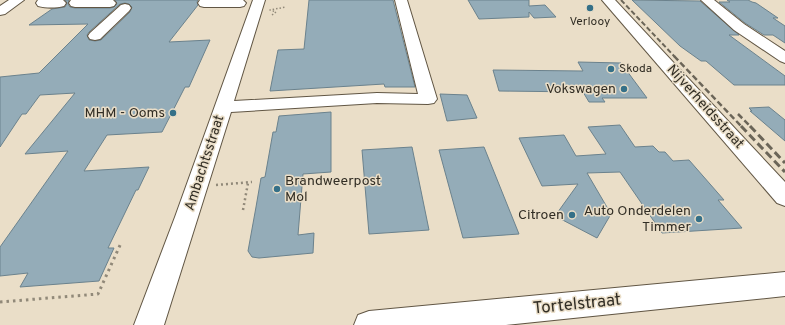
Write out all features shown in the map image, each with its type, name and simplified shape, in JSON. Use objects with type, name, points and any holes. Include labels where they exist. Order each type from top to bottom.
[{"type":"main road","name":"Nijverheidsstraat","points":[[608,0],[785,197]]},
{"type":"street","points":[[0,11],[18,0]]},
{"type":"street","points":[[223,107],[377,98],[428,98],[401,0]]},
{"type":"street","points":[[707,0],[739,27],[785,58]]},
{"type":"street","points":[[42,3],[60,3]]},
{"type":"street","points":[[75,3],[110,3]]},
{"type":"street","points":[[204,3],[240,3]]},
{"type":"street","name":"Ambachtsstraat","points":[[149,325],[223,107],[266,4]]},
{"type":"street","points":[[95,36],[125,8]]},
{"type":"street","name":"Tortelstraat","points":[[369,325],[785,284]]},
{"type":"path","points":[[266,4],[276,8]]},
{"type":"path","points":[[272,15],[276,12],[270,10],[286,7]]},
{"type":"path","points":[[197,186],[250,182],[243,210]]},
{"type":"path","points":[[0,302],[98,294],[121,243]]},
{"type":"building","points":[[65,0],[69,0],[68,4],[70,7],[75,8],[110,8],[117,4],[115,0],[198,0],[198,5],[169,42],[210,40],[189,87],[185,87],[162,132],[107,135],[84,171],[149,167],[138,190],[136,190],[108,248],[114,248],[99,281],[20,287],[28,273],[0,276],[0,247],[68,151],[25,154],[75,93],[40,95],[26,114],[22,114],[0,147],[0,77],[39,73],[88,24],[29,25],[52,9],[65,7],[67,3]],"holes":[[[120,4],[129,4],[132,7],[130,12],[101,40],[89,40],[87,35],[89,32]]]},
{"type":"building","points":[[309,0],[393,0],[415,87],[385,87],[384,84],[270,91],[278,50],[304,49]]},
{"type":"building","points":[[468,0],[529,0],[529,6],[545,5],[556,17],[534,18],[529,12],[529,17],[479,19]]},
{"type":"building","points":[[632,0],[700,1],[739,35],[729,35],[785,76],[785,85],[734,85],[706,61],[701,61],[680,46]]},
{"type":"building","points":[[727,0],[748,0],[756,3],[778,18],[773,18],[785,26],[785,43],[773,35],[764,35],[745,23],[719,2],[730,2]]},
{"type":"building","points":[[578,62],[621,63],[647,98],[602,98],[605,102],[589,102],[583,92],[499,91],[493,70],[583,71]]},
{"type":"building","points":[[440,94],[467,95],[477,118],[447,121]]},
{"type":"building","points":[[769,107],[785,120],[785,141],[750,111],[752,111],[749,108]]},
{"type":"building","points":[[331,112],[331,172],[303,174],[298,235],[314,233],[313,253],[259,258],[252,257],[248,251],[261,178],[265,177],[273,132],[276,132],[279,116]]},
{"type":"building","points":[[620,125],[635,147],[653,146],[659,152],[665,152],[673,161],[689,160],[724,200],[718,200],[742,228],[662,233],[620,172],[587,173],[611,214],[597,238],[555,216],[578,184],[542,186],[519,138],[564,135],[576,156],[606,154],[588,127]]},
{"type":"building","points":[[412,147],[429,230],[369,234],[362,150]]},
{"type":"building","points":[[484,147],[519,234],[463,238],[439,150]]},
{"type":"railway","points":[[621,0],[675,57]]},
{"type":"railway","points":[[674,56],[742,127]]},
{"type":"railway","points":[[738,114],[750,126]]},
{"type":"railway","points":[[741,126],[785,172]]},
{"type":"railway","points":[[750,126],[785,163]]},
{"type":"place","name":"Verlooy","points":[[590,8]]},
{"type":"place","name":"Skoda","points":[[611,69]]},
{"type":"place","name":"Vokswagen","points":[[624,89]]},
{"type":"place","name":"MHM - Ooms","points":[[173,113]]},
{"type":"place","name":"Brandweerpost Mol","points":[[277,189]]},
{"type":"place","name":"Citroen","points":[[572,215]]},
{"type":"place","name":"Auto Onderdelen Timmer","points":[[699,219]]}]
